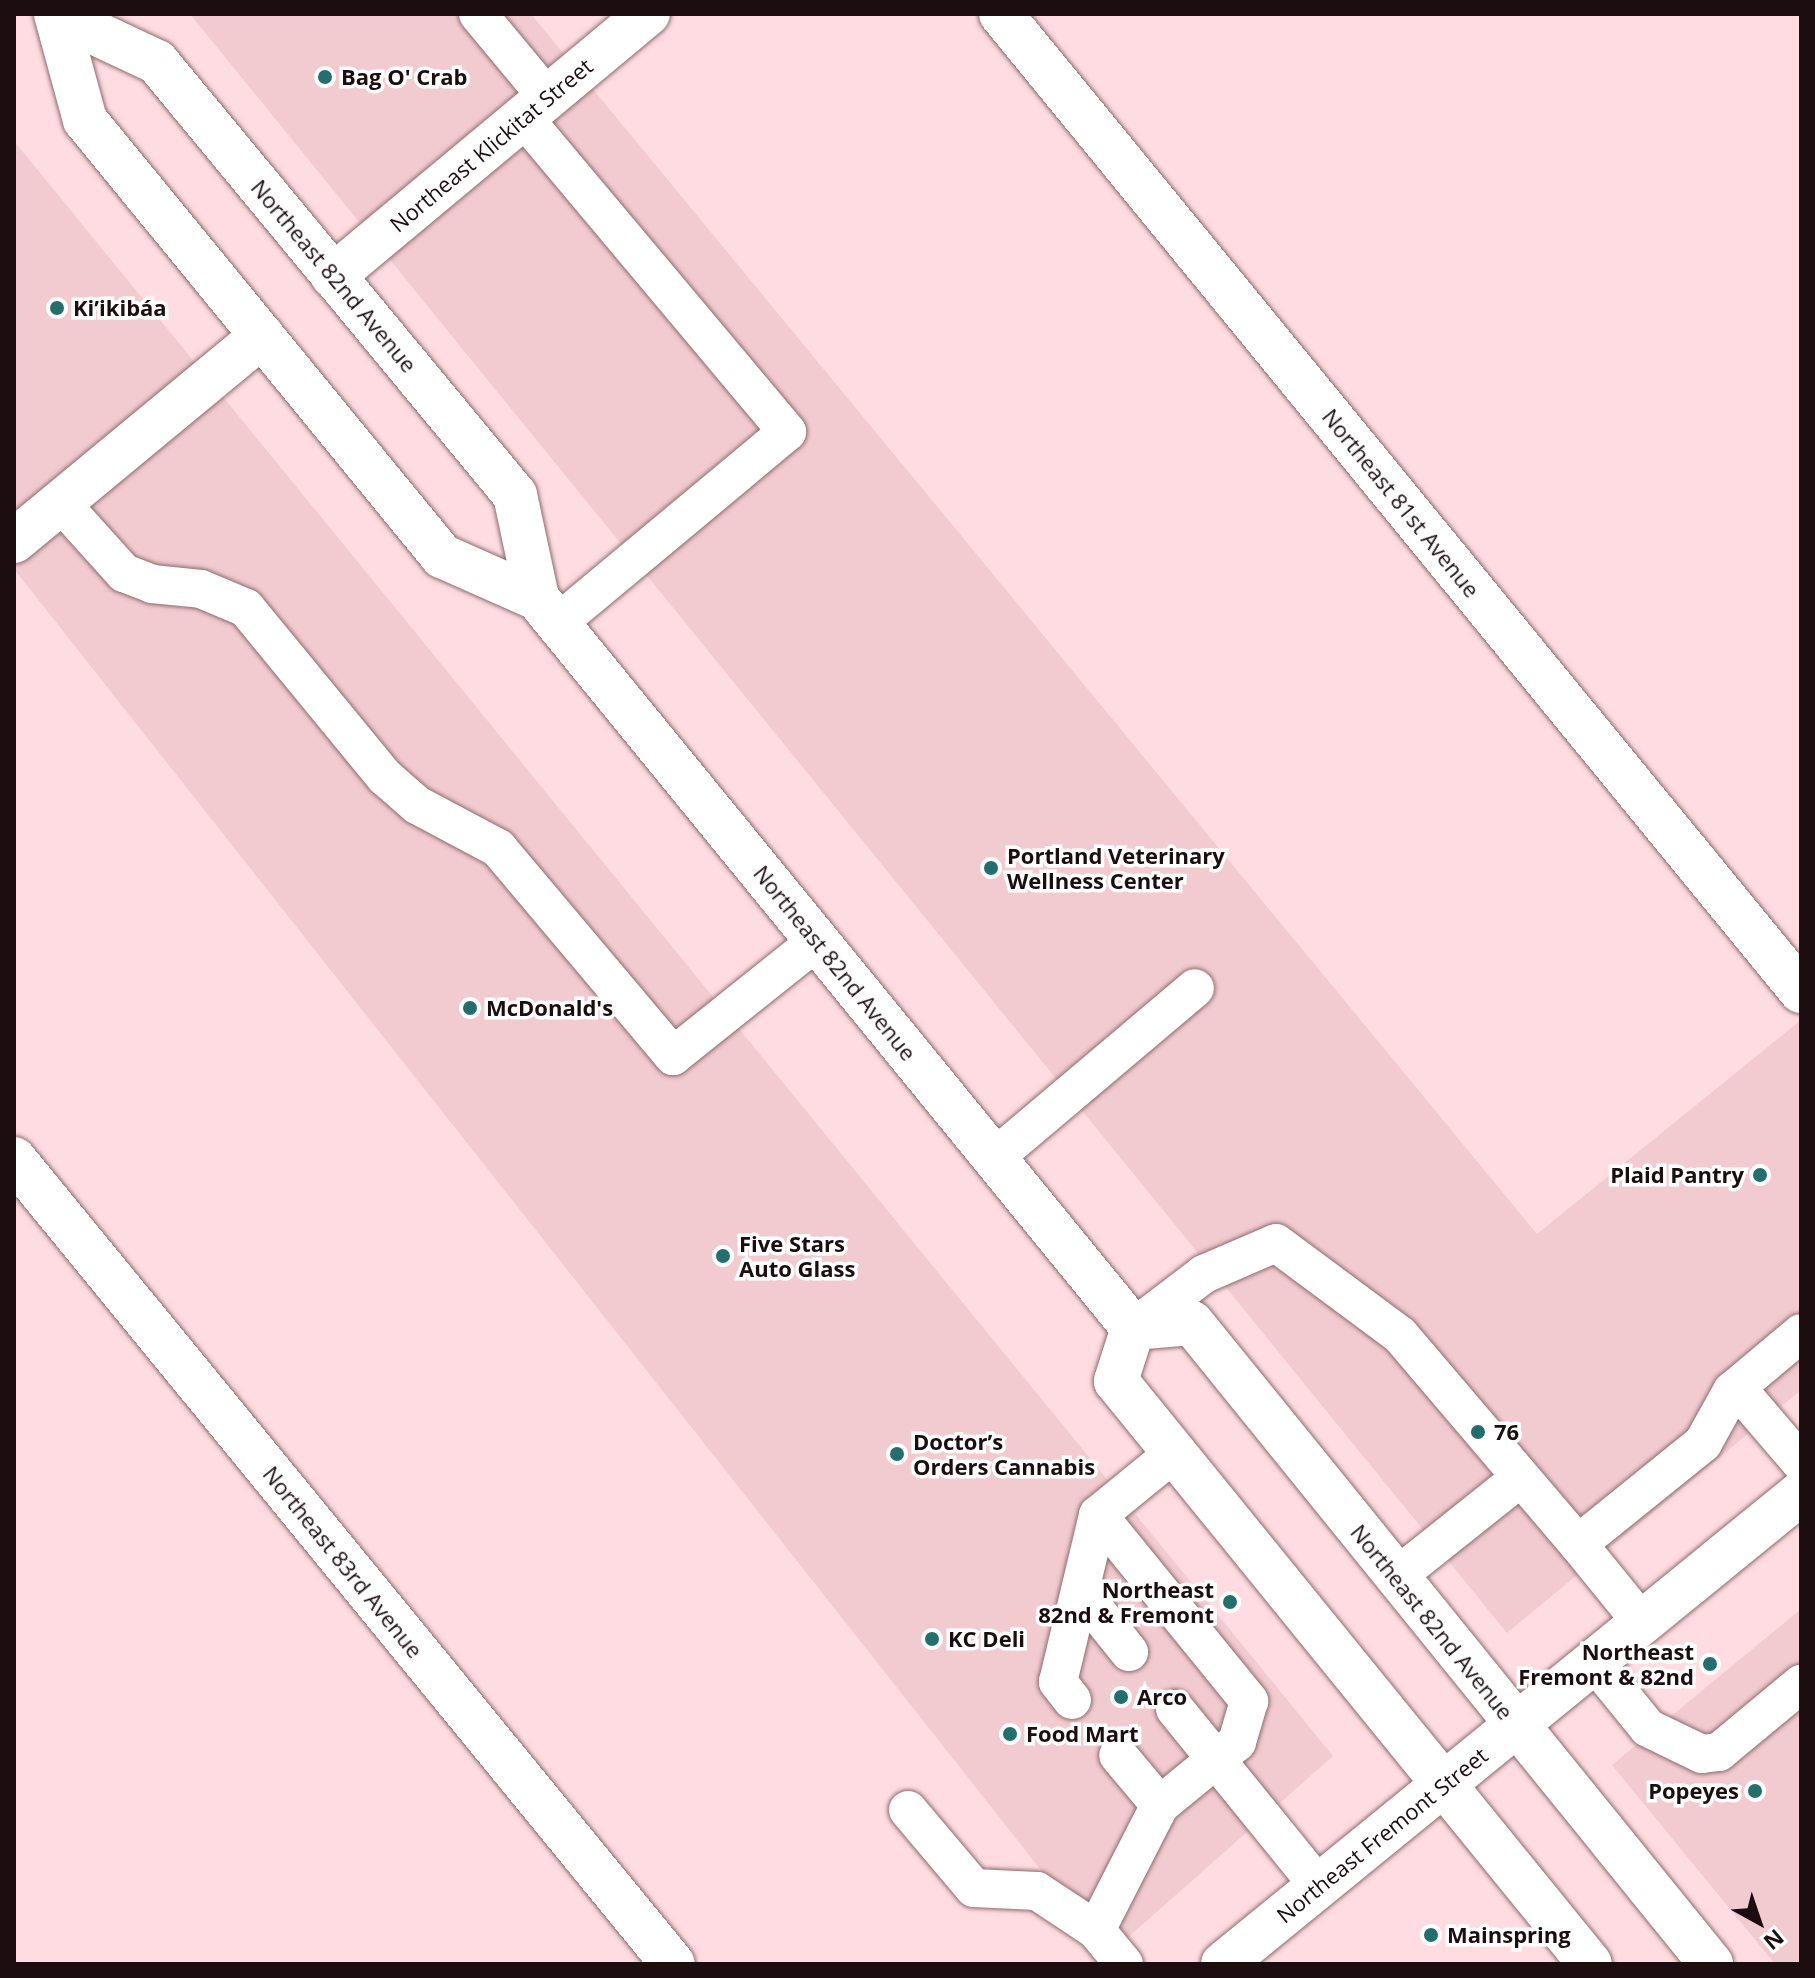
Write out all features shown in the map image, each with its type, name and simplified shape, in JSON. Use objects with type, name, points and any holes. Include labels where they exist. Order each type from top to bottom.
[{"type":"main road","name":"Northeast 82nd Avenue","points":[[56,14],[157,62],[515,495],[547,611]]},
{"type":"main road","name":"Northeast 82nd Avenue","points":[[56,14],[85,120],[442,556],[547,611],[1133,1328],[1192,1323],[1711,1964]]},
{"type":"main road","name":"Northeast Klickitat Street","points":[[333,276],[648,14]]},
{"type":"main road","name":"Northeast 81st Avenue","points":[[1001,14],[1801,991]]},
{"type":"main road","points":[[16,534],[60,502],[262,336]]},
{"type":"main road","name":"Northeast 83rd Avenue","points":[[14,1159],[673,1964]]},
{"type":"main road","points":[[1133,1328],[1116,1381],[1590,1964]]},
{"type":"main road","name":"Northeast Fremont Street","points":[[1223,1964],[1596,1664],[1801,1493]]},
{"type":"lane","points":[[478,14],[535,107],[787,432],[547,611]]},
{"type":"lane","points":[[60,502],[124,573],[152,584],[201,589],[246,608],[385,777],[417,805],[498,848],[673,1056],[817,941]]},
{"type":"lane","points":[[994,1158],[1195,988]]},
{"type":"lane","points":[[1133,1328],[1204,1274],[1276,1243],[1400,1335],[1643,1624]]},
{"type":"lane","points":[[1578,1544],[1703,1443],[1721,1405],[1801,1333]]},
{"type":"lane","points":[[1737,1388],[1801,1463]]},
{"type":"lane","points":[[1072,1700],[1058,1682],[1098,1515],[1174,1453]]},
{"type":"lane","points":[[1396,1577],[1520,1478]]},
{"type":"lane","points":[[1096,1930],[1160,1805],[1237,1742],[1249,1701],[1098,1515]]},
{"type":"lane","points":[[1081,1592],[1129,1652]]},
{"type":"lane","points":[[1596,1664],[1648,1728],[1702,1754],[1719,1752],[1801,1684]]},
{"type":"lane","points":[[1175,1709],[1318,1885]]},
{"type":"lane","points":[[1118,1755],[1160,1805]]},
{"type":"lane","points":[[908,1810],[974,1888],[1037,1891],[1096,1930],[1124,1964]]},
{"type":"shaded area","points":[[190,14],[531,14],[1537,1234],[1801,1020],[1801,1390],[1507,1633]]},
{"type":"shaded area","points":[[14,141],[1333,1756],[1108,1955],[14,569]]},
{"type":"shaded area","points":[[1801,1609],[1801,1964],[1775,1964],[1612,1765]]},
{"type":"place","name":"Bag O' Crab","points":[[325,77]]},
{"type":"place","name":"Ki’ikibáa","points":[[57,308]]},
{"type":"place","name":"Portland Veterinary Wellness Center","points":[[991,868]]},
{"type":"place","name":"McDonald's","points":[[470,1008]]},
{"type":"place","name":"Plaid Pantry","points":[[1760,1175]]},
{"type":"place","name":"Five Stars Auto Glass","points":[[723,1256]]},
{"type":"place","name":"76","points":[[1478,1432]]},
{"type":"place","name":"Doctor’s Orders Cannabis","points":[[897,1454]]},
{"type":"place","name":"Northeast 82nd & Fremont","points":[[1230,1602]]},
{"type":"place","name":"KC Deli","points":[[932,1639]]},
{"type":"place","name":"Northeast Fremont & 82nd","points":[[1710,1664]]},
{"type":"place","name":"Arco","points":[[1121,1697]]},
{"type":"place","name":"Food Mart","points":[[1010,1734]]},
{"type":"place","name":"Popeyes","points":[[1755,1791]]},
{"type":"place","name":"Mainspring","points":[[1431,1935]]}]
